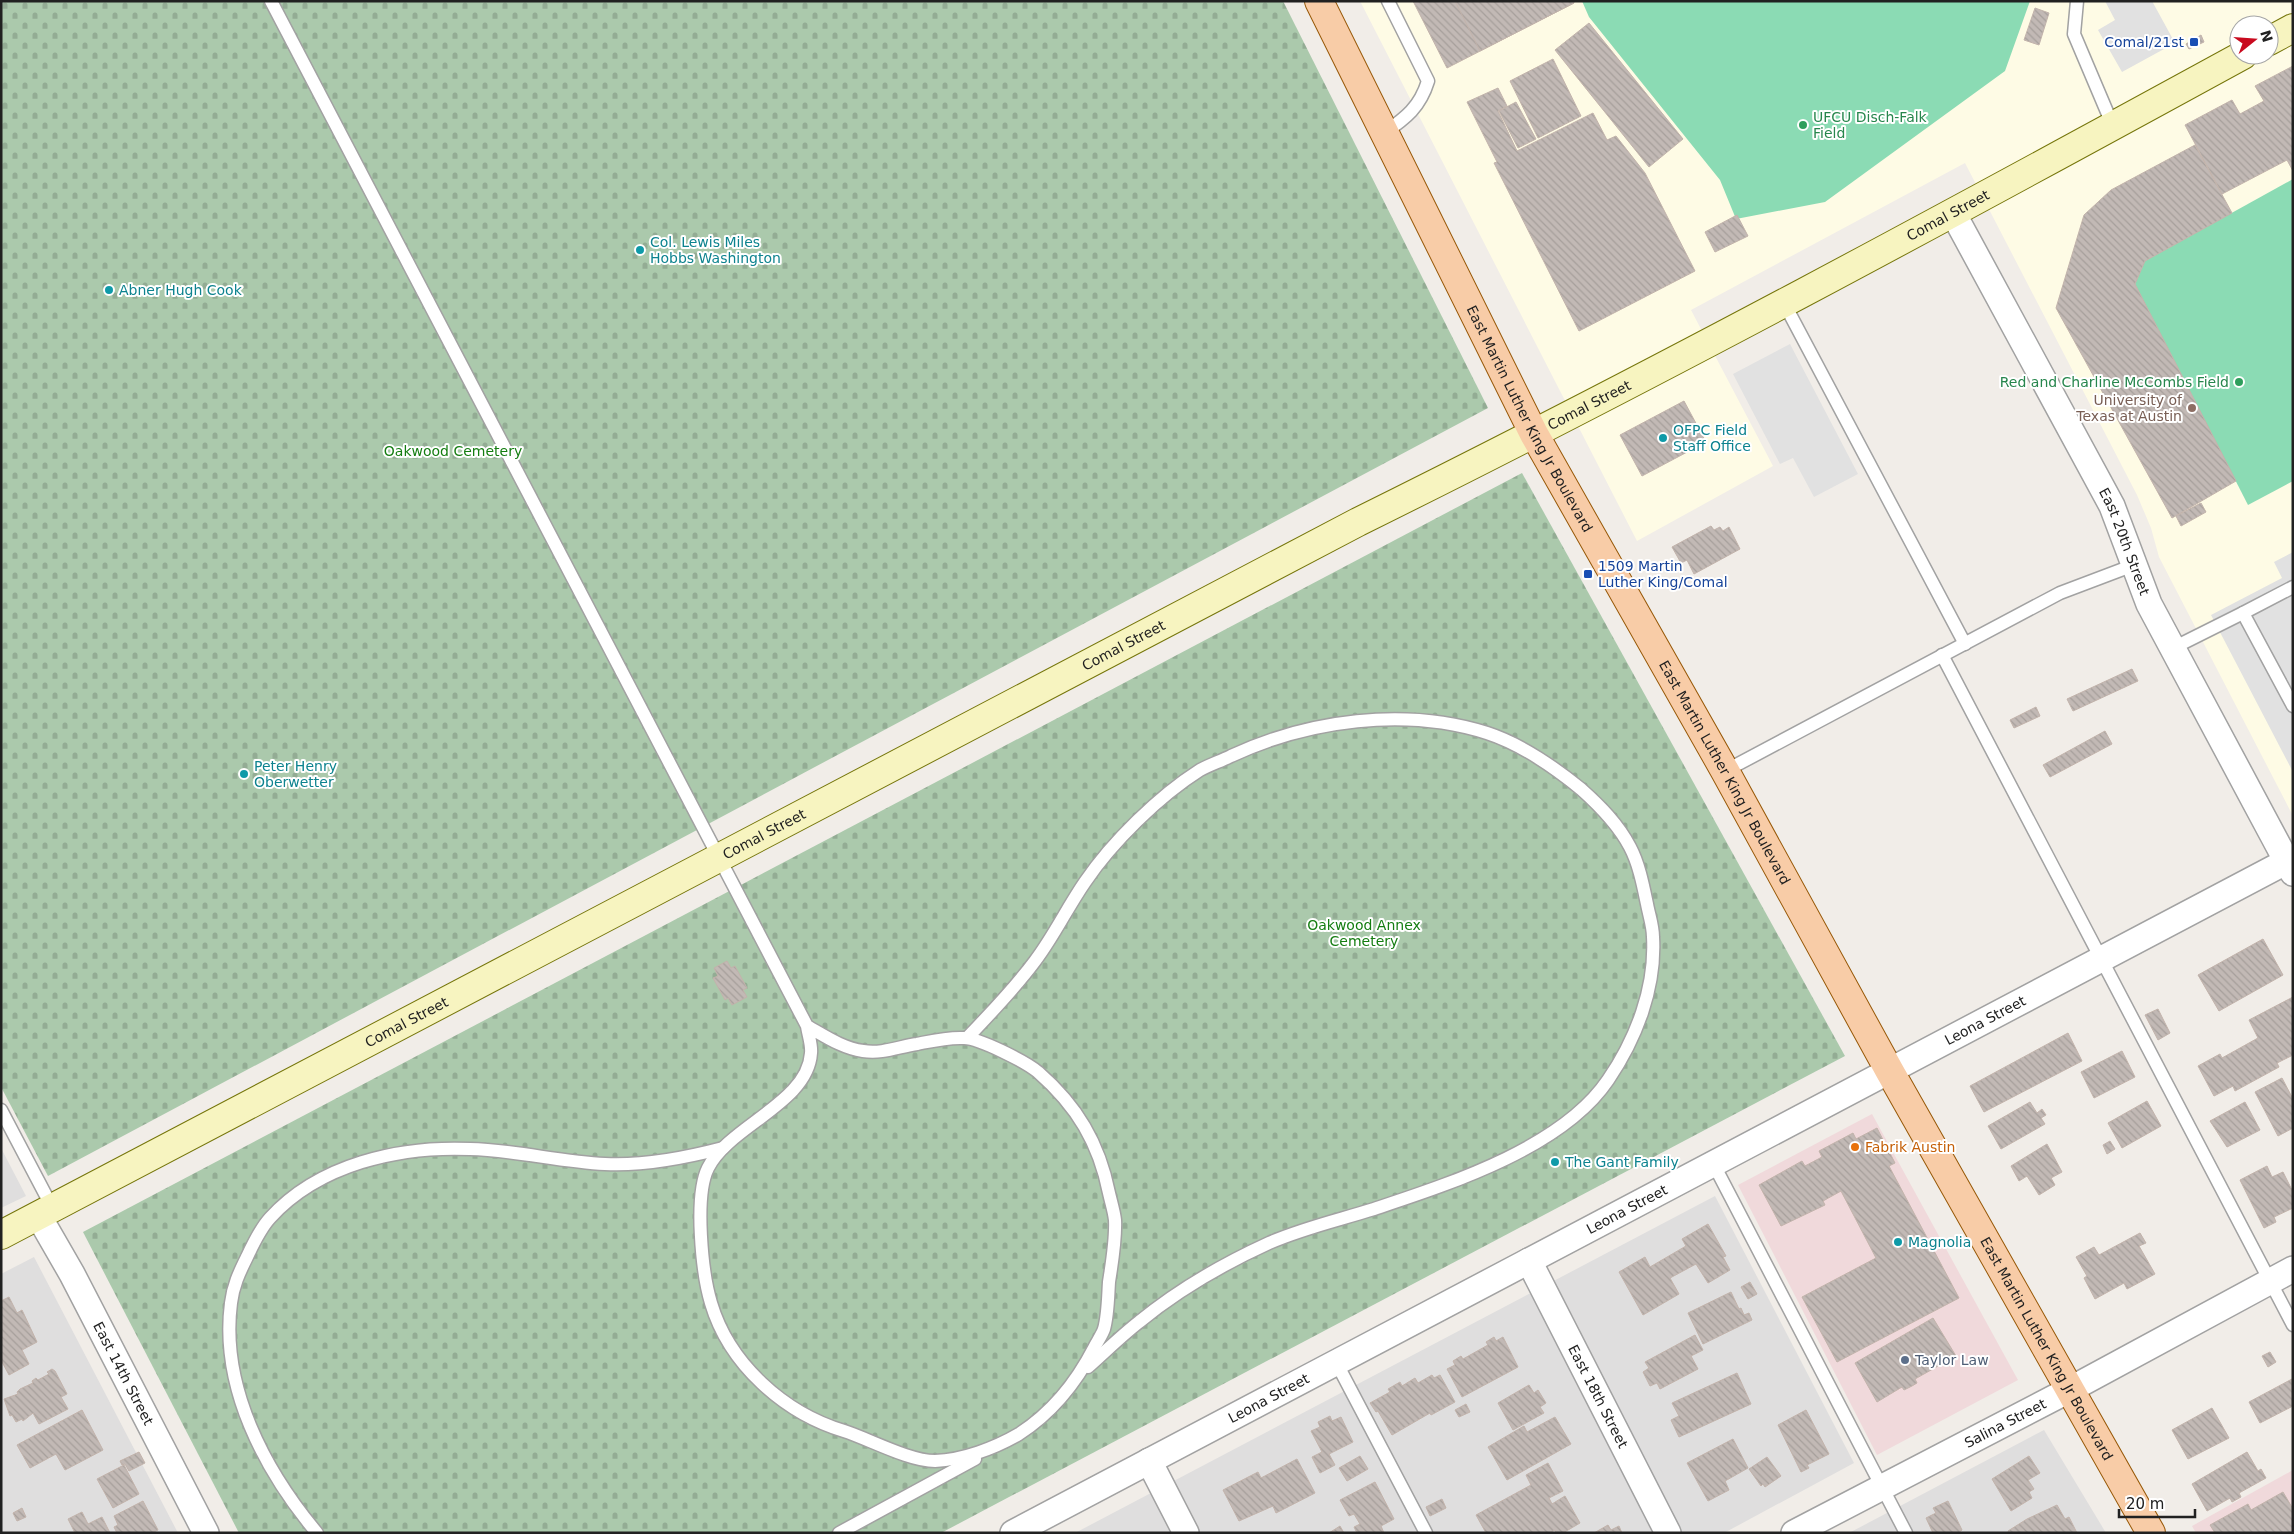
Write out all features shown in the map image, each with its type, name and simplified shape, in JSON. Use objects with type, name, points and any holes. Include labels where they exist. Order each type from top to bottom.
[{"type":"main road","name":"East Martin Luther King Jr Boulevard","points":[[1319,1],[1534,434],[1725,771],[1889,1070],[2072,1389],[2151,1533]]},
{"type":"street","points":[[2279,36],[2293,28]]},
{"type":"street","name":"Comal Street","points":[[1,1235],[1358,522],[1534,434],[1784,303],[1953,214],[2229,63]]},
{"type":"street","name":"East 20th Street","points":[[1953,214],[2112,506],[2149,604],[2291,864]]},
{"type":"street","name":"Leona Street","points":[[1013,1533],[2100,959],[2291,864]]},
{"type":"street","name":"East 14th Street","points":[[45,1211],[72,1274],[206,1533]]},
{"type":"street","name":"East 18th Street","points":[[1529,1261],[1668,1533]]},
{"type":"street","name":"Salina Street","points":[[1794,1533],[1881,1486],[2072,1389],[2293,1269]]},
{"type":"street","points":[[1149,1461],[1186,1533]]},
{"type":"lane","points":[[271,1],[807,1026],[811,1054],[802,1077],[781,1103],[723,1148],[707,1169],[702,1197],[700,1236],[704,1272],[711,1304],[723,1333],[756,1378],[777,1398],[827,1426],[930,1461],[953,1459],[1002,1444]]},
{"type":"lane","points":[[1384,133],[1405,119],[1423,97],[1428,81],[1388,1]]},
{"type":"lane","points":[[2077,1],[2074,34],[2113,126]]},
{"type":"lane","points":[[1784,303],[1965,644]]},
{"type":"lane","points":[[1725,771],[2060,593],[2134,565]]},
{"type":"lane","points":[[2173,648],[2293,587]]},
{"type":"lane","points":[[2243,613],[2293,706]]},
{"type":"lane","points":[[1942,656],[2293,1325]]},
{"type":"lane","points":[[968,1038],[1032,964],[1086,879],[1110,849],[1138,820],[1200,770],[1250,747],[1294,732],[1336,723],[1388,719],[1443,724],[1488,734],[1527,752],[1564,775],[1604,809],[1631,848],[1641,879],[1653,936],[1651,974],[1644,1010],[1608,1080],[1585,1108],[1554,1132],[1480,1170],[1376,1208],[1304,1230],[1241,1256],[1158,1307],[1138,1322],[1079,1375]]},
{"type":"lane","points":[[807,1026],[841,1046],[864,1051],[884,1052],[942,1039],[968,1038],[1035,1070],[1060,1093],[1079,1116],[1096,1147],[1107,1182],[1115,1219],[1104,1329],[1067,1393],[1048,1412],[1002,1444],[839,1533]]},
{"type":"lane","name":"East 14th Street","points":[[1,1110],[45,1211]]},
{"type":"lane","points":[[316,1533],[282,1485],[259,1444],[241,1405],[232,1366],[228,1321],[233,1286],[252,1246],[268,1219],[298,1192],[329,1174],[370,1159],[412,1151],[470,1148],[606,1164],[684,1158],[723,1148]]},
{"type":"lane","points":[[1713,1163],[1906,1533]]},
{"type":"lane","points":[[1336,1362],[1426,1533]]},
{"type":"shaded area","name":"University of Texas at Austin","points":[[1360,1],[2293,1],[2293,816],[2159,557],[2151,528],[2137,495],[1965,163],[1691,310],[1773,466],[1637,541]]},
{"type":"shaded area","points":[[2105,1],[2152,1],[2175,43],[2122,72],[2098,30],[2115,20]]},
{"type":"shaded area","points":[[1790,344],[1858,474],[1814,497],[1793,458],[1780,464],[1733,374]]},
{"type":"shaded area","points":[[2293,552],[2293,772],[2211,615],[2282,578],[2274,562]]},
{"type":"shaded area","points":[[1872,1114],[2018,1380],[1877,1455],[1738,1185]]},
{"type":"shaded area","points":[[1,1148],[26,1196],[1,1208]]},
{"type":"shaded area","points":[[1715,1196],[1854,1463],[1724,1533],[1075,1533]]},
{"type":"shaded area","points":[[34,1257],[178,1533],[1,1533],[1,1274]]},
{"type":"shaded area","points":[[2044,1430],[2106,1533],[1849,1533]]},
{"type":"shaded area","points":[[2293,1470],[2293,1533],[2196,1533],[2192,1526]]},
{"type":"green space","name":"Oakwood Cemetery","points":[[1,1],[1283,1],[1488,408],[48,1176],[1,1087]]},
{"type":"green space","name":"UFCU Disch-Falk Field","points":[[1582,1],[2030,1],[2005,71],[1825,202],[1736,219],[1720,180],[1589,17]]},
{"type":"green space","name":"Red and Charline McCombs Field","points":[[2293,179],[2293,481],[2248,505],[2135,284],[2145,261]]},
{"type":"green space","name":"Oakwood Annex Cemetery","points":[[1522,473],[1845,1056],[941,1533],[239,1533],[83,1232]]},
{"type":"building","points":[[1413,1],[1573,1],[1574,3],[1447,68]]},
{"type":"building","points":[[1455,1],[1573,1],[1574,3],[1480,51]]},
{"type":"building","points":[[2035,8],[2049,13],[2039,45],[2024,40]]},
{"type":"building","points":[[1589,23],[1683,139],[1649,167],[1555,50]]},
{"type":"building","points":[[2201,35],[2204,42],[2189,49],[2186,44]]},
{"type":"building","points":[[1553,59],[1581,116],[1538,138],[1510,81]]},
{"type":"building","points":[[2293,66],[2293,171],[2287,160],[2222,194],[2185,125],[2232,100],[2240,114],[2264,101],[2255,86]]},
{"type":"building","points":[[1498,88],[1507,106],[1498,111],[1517,151],[1593,113],[1607,140],[1616,136],[1645,173],[1695,271],[1579,331],[1494,163],[1497,162],[1467,102]]},
{"type":"building","points":[[1516,102],[1536,139],[1518,148],[1499,111]]},
{"type":"building","points":[[2195,145],[2232,213],[2145,261],[2135,284],[2236,481],[2172,518],[2056,308],[2084,215],[2111,190]]},
{"type":"building","points":[[1737,215],[1748,236],[1715,252],[1705,232]]},
{"type":"building","name":"OFPC Field Staff Office","points":[[1684,401],[1706,442],[1642,476],[1620,435]]},
{"type":"building","points":[[2201,503],[2206,512],[2181,526],[2176,516]]},
{"type":"building","points":[[1711,526],[1714,530],[1720,527],[1723,531],[1729,527],[1740,549],[1694,574],[1687,560],[1681,563],[1672,547]]},
{"type":"building","points":[[2132,669],[2138,681],[2073,711],[2067,699]]},
{"type":"building","points":[[2036,707],[2040,716],[2014,728],[2010,720]]},
{"type":"building","points":[[2105,731],[2112,744],[2050,777],[2043,765]]},
{"type":"building","points":[[2263,939],[2283,975],[2219,1011],[2198,975]]},
{"type":"building","points":[[727,961],[731,968],[735,966],[747,988],[743,990],[747,997],[732,1005],[728,998],[725,1000],[713,978],[718,976],[714,968]]},
{"type":"building","points":[[2293,997],[2293,1055],[2277,1063],[2279,1067],[2235,1091],[2233,1086],[2214,1096],[2198,1066],[2220,1054],[2222,1058],[2258,1038],[2249,1020]]},
{"type":"building","points":[[2158,1009],[2170,1033],[2158,1040],[2145,1015]]},
{"type":"building","points":[[2068,1033],[2082,1061],[1984,1112],[1970,1086]]},
{"type":"building","points":[[2122,1051],[2135,1077],[2094,1098],[2081,1072]]},
{"type":"building","points":[[2282,1078],[2293,1099],[2293,1128],[2278,1136],[2255,1092]]},
{"type":"building","points":[[2147,1101],[2161,1126],[2122,1148],[2108,1123]]},
{"type":"building","points":[[2030,1102],[2037,1113],[2042,1109],[2046,1115],[2041,1118],[2045,1124],[2001,1149],[1988,1126]]},
{"type":"building","points":[[2245,1102],[2260,1130],[2227,1147],[2210,1121]]},
{"type":"building","name":"Magnolia","points":[[1877,1128],[1895,1163],[1889,1166],[1959,1298],[1837,1362],[1802,1297],[1876,1258],[1841,1191],[1823,1201],[1825,1205],[1781,1226],[1759,1185],[1802,1161],[1805,1166],[1822,1157],[1819,1151],[1853,1133],[1856,1139]]},
{"type":"building","points":[[2110,1141],[2115,1149],[2107,1154],[2103,1145]]},
{"type":"building","points":[[2047,1144],[2062,1172],[2051,1178],[2055,1185],[2039,1195],[2027,1176],[2019,1181],[2011,1166]]},
{"type":"building","points":[[2267,1166],[2272,1177],[2283,1172],[2293,1192],[2293,1208],[2274,1217],[2276,1222],[2264,1228],[2240,1180]]},
{"type":"building","points":[[1708,1224],[1726,1256],[1723,1257],[1730,1270],[1708,1283],[1696,1264],[1670,1278],[1679,1294],[1643,1315],[1619,1272],[1645,1257],[1650,1267],[1686,1246],[1682,1239]]},
{"type":"building","points":[[2140,1233],[2146,1243],[2139,1246],[2155,1274],[2127,1289],[2124,1283],[2095,1299],[2084,1278],[2087,1276],[2076,1257],[2094,1247],[2099,1255]]},
{"type":"building","points":[[1750,1282],[1757,1294],[1748,1299],[1741,1287]]},
{"type":"building","points":[[1731,1292],[1739,1309],[1741,1308],[1744,1315],[1749,1313],[1752,1320],[1703,1344],[1688,1313]]},
{"type":"building","points":[[9,1297],[17,1313],[22,1310],[37,1342],[22,1350],[29,1364],[9,1375],[1,1360],[1,1301]]},
{"type":"building","name":"Taylor Law","points":[[1933,1318],[1956,1356],[1915,1379],[1917,1383],[1912,1386],[1904,1390],[1902,1387],[1877,1402],[1855,1363]]},
{"type":"building","points":[[1695,1335],[1703,1350],[1691,1356],[1698,1369],[1660,1389],[1657,1383],[1650,1386],[1643,1372],[1649,1368],[1645,1362]]},
{"type":"building","points":[[1494,1337],[1496,1341],[1503,1337],[1518,1367],[1462,1397],[1447,1369],[1455,1365],[1453,1361],[1461,1356],[1463,1359],[1488,1345],[1486,1342]]},
{"type":"building","points":[[2270,1352],[2276,1362],[2268,1367],[2262,1356]]},
{"type":"building","points":[[52,1369],[55,1371],[67,1394],[61,1397],[68,1409],[39,1424],[33,1413],[23,1421],[22,1419],[16,1422],[12,1415],[10,1416],[4,1399],[18,1394],[17,1392],[20,1389],[33,1383],[32,1381],[36,1378],[38,1380],[49,1374],[47,1372]]},
{"type":"building","points":[[1737,1373],[1751,1404],[1679,1437],[1671,1420],[1679,1416],[1672,1403]]},
{"type":"building","points":[[1432,1375],[1434,1378],[1440,1375],[1455,1402],[1431,1415],[1430,1413],[1392,1435],[1378,1411],[1376,1412],[1370,1403],[1390,1392],[1388,1389],[1400,1382],[1402,1386],[1415,1378],[1418,1383]]},
{"type":"building","points":[[2292,1379],[2293,1406],[2260,1423],[2249,1402]]},
{"type":"building","points":[[1529,1385],[1534,1393],[1538,1390],[1546,1403],[1540,1407],[1544,1413],[1513,1430],[1498,1403]]},
{"type":"building","points":[[1466,1404],[1470,1412],[1459,1417],[1455,1410]]},
{"type":"building","points":[[2212,1408],[2229,1438],[2188,1459],[2172,1430]]},
{"type":"building","points":[[82,1410],[103,1450],[65,1470],[56,1454],[30,1468],[17,1445]]},
{"type":"building","points":[[1806,1410],[1829,1454],[1807,1465],[1809,1468],[1801,1472],[1778,1425]]},
{"type":"building","points":[[1330,1416],[1332,1421],[1341,1417],[1353,1442],[1329,1454],[1335,1465],[1320,1473],[1312,1457],[1322,1452],[1311,1431],[1320,1427],[1318,1422]]},
{"type":"building","points":[[1555,1417],[1571,1444],[1507,1480],[1488,1447],[1524,1426],[1527,1432]]},
{"type":"building","points":[[1733,1439],[1748,1468],[1725,1481],[1729,1490],[1708,1501],[1687,1463]]},
{"type":"building","points":[[139,1452],[145,1463],[129,1471],[125,1464],[122,1465],[120,1461]]},
{"type":"building","points":[[2247,1452],[2258,1471],[2261,1469],[2266,1478],[2239,1493],[2241,1497],[2232,1502],[2230,1498],[2207,1511],[2192,1484]]},
{"type":"building","points":[[1360,1456],[1368,1469],[1347,1481],[1339,1468]]},
{"type":"building","points":[[2029,1456],[2040,1473],[2028,1480],[2034,1489],[2029,1492],[2032,1498],[2011,1511],[1992,1479]]},
{"type":"building","points":[[1767,1457],[1781,1476],[1765,1487],[1763,1484],[1761,1486],[1749,1469]]},
{"type":"building","points":[[1297,1459],[1315,1493],[1276,1513],[1273,1506],[1239,1521],[1223,1490],[1258,1472],[1261,1478]]},
{"type":"building","points":[[1548,1463],[1563,1491],[1549,1498],[1552,1504],[1565,1496],[1580,1523],[1563,1533],[1556,1533],[1555,1530],[1549,1533],[1486,1533],[1476,1515],[1531,1485],[1526,1475]]},
{"type":"building","points":[[124,1465],[139,1494],[113,1508],[97,1479]]},
{"type":"building","points":[[1375,1482],[1394,1519],[1381,1526],[1384,1533],[1357,1533],[1354,1527],[1360,1524],[1354,1514],[1349,1516],[1340,1500]]},
{"type":"building","points":[[2283,1492],[2293,1509],[2293,1533],[2215,1533],[2210,1525],[2248,1504],[2251,1510]]},
{"type":"building","points":[[1442,1499],[1446,1508],[1430,1516],[1426,1507]]},
{"type":"building","points":[[143,1501],[158,1530],[152,1533],[117,1533],[114,1527],[118,1525],[114,1516]]},
{"type":"building","points":[[1948,1501],[1962,1530],[1958,1533],[1933,1533],[1926,1518],[1936,1513],[1933,1508]]},
{"type":"building","points":[[2057,1505],[2065,1519],[2069,1517],[2077,1533],[2009,1533],[2008,1531],[2027,1519]]},
{"type":"building","points":[[22,1508],[26,1517],[17,1521],[13,1513]]},
{"type":"building","points":[[82,1512],[88,1524],[102,1517],[110,1533],[75,1533],[68,1519]]},
{"type":"building","points":[[1608,1525],[1611,1530],[1619,1526],[1622,1533],[1594,1533]]},
{"type":"building","points":[[1340,1526],[1344,1533],[1329,1533]]},
{"type":"place","name":"Comal/21st","points":[[2194,42]]},
{"type":"place","name":"UFCU Disch-Falk Field","points":[[1803,125]]},
{"type":"place","name":"Col. Lewis Miles Hobbs Washington","points":[[640,250]]},
{"type":"place","name":"Abner Hugh Cook","points":[[109,290]]},
{"type":"place","name":"Red and Charline McCombs Field","points":[[2239,382]]},
{"type":"place","name":"University of Texas at Austin","points":[[2192,408]]},
{"type":"place","name":"OFPC Field Staff Office","points":[[1663,438]]},
{"type":"place","name":"1509 Martin Luther King/Comal","points":[[1588,574]]},
{"type":"place","name":"Peter Henry Oberwetter","points":[[244,774]]},
{"type":"place","name":"Fabrik Austin","points":[[1855,1147]]},
{"type":"place","name":"The Gant Family","points":[[1555,1162]]},
{"type":"place","name":"Magnolia","points":[[1898,1242]]},
{"type":"place","name":"Taylor Law","points":[[1905,1360]]}]
